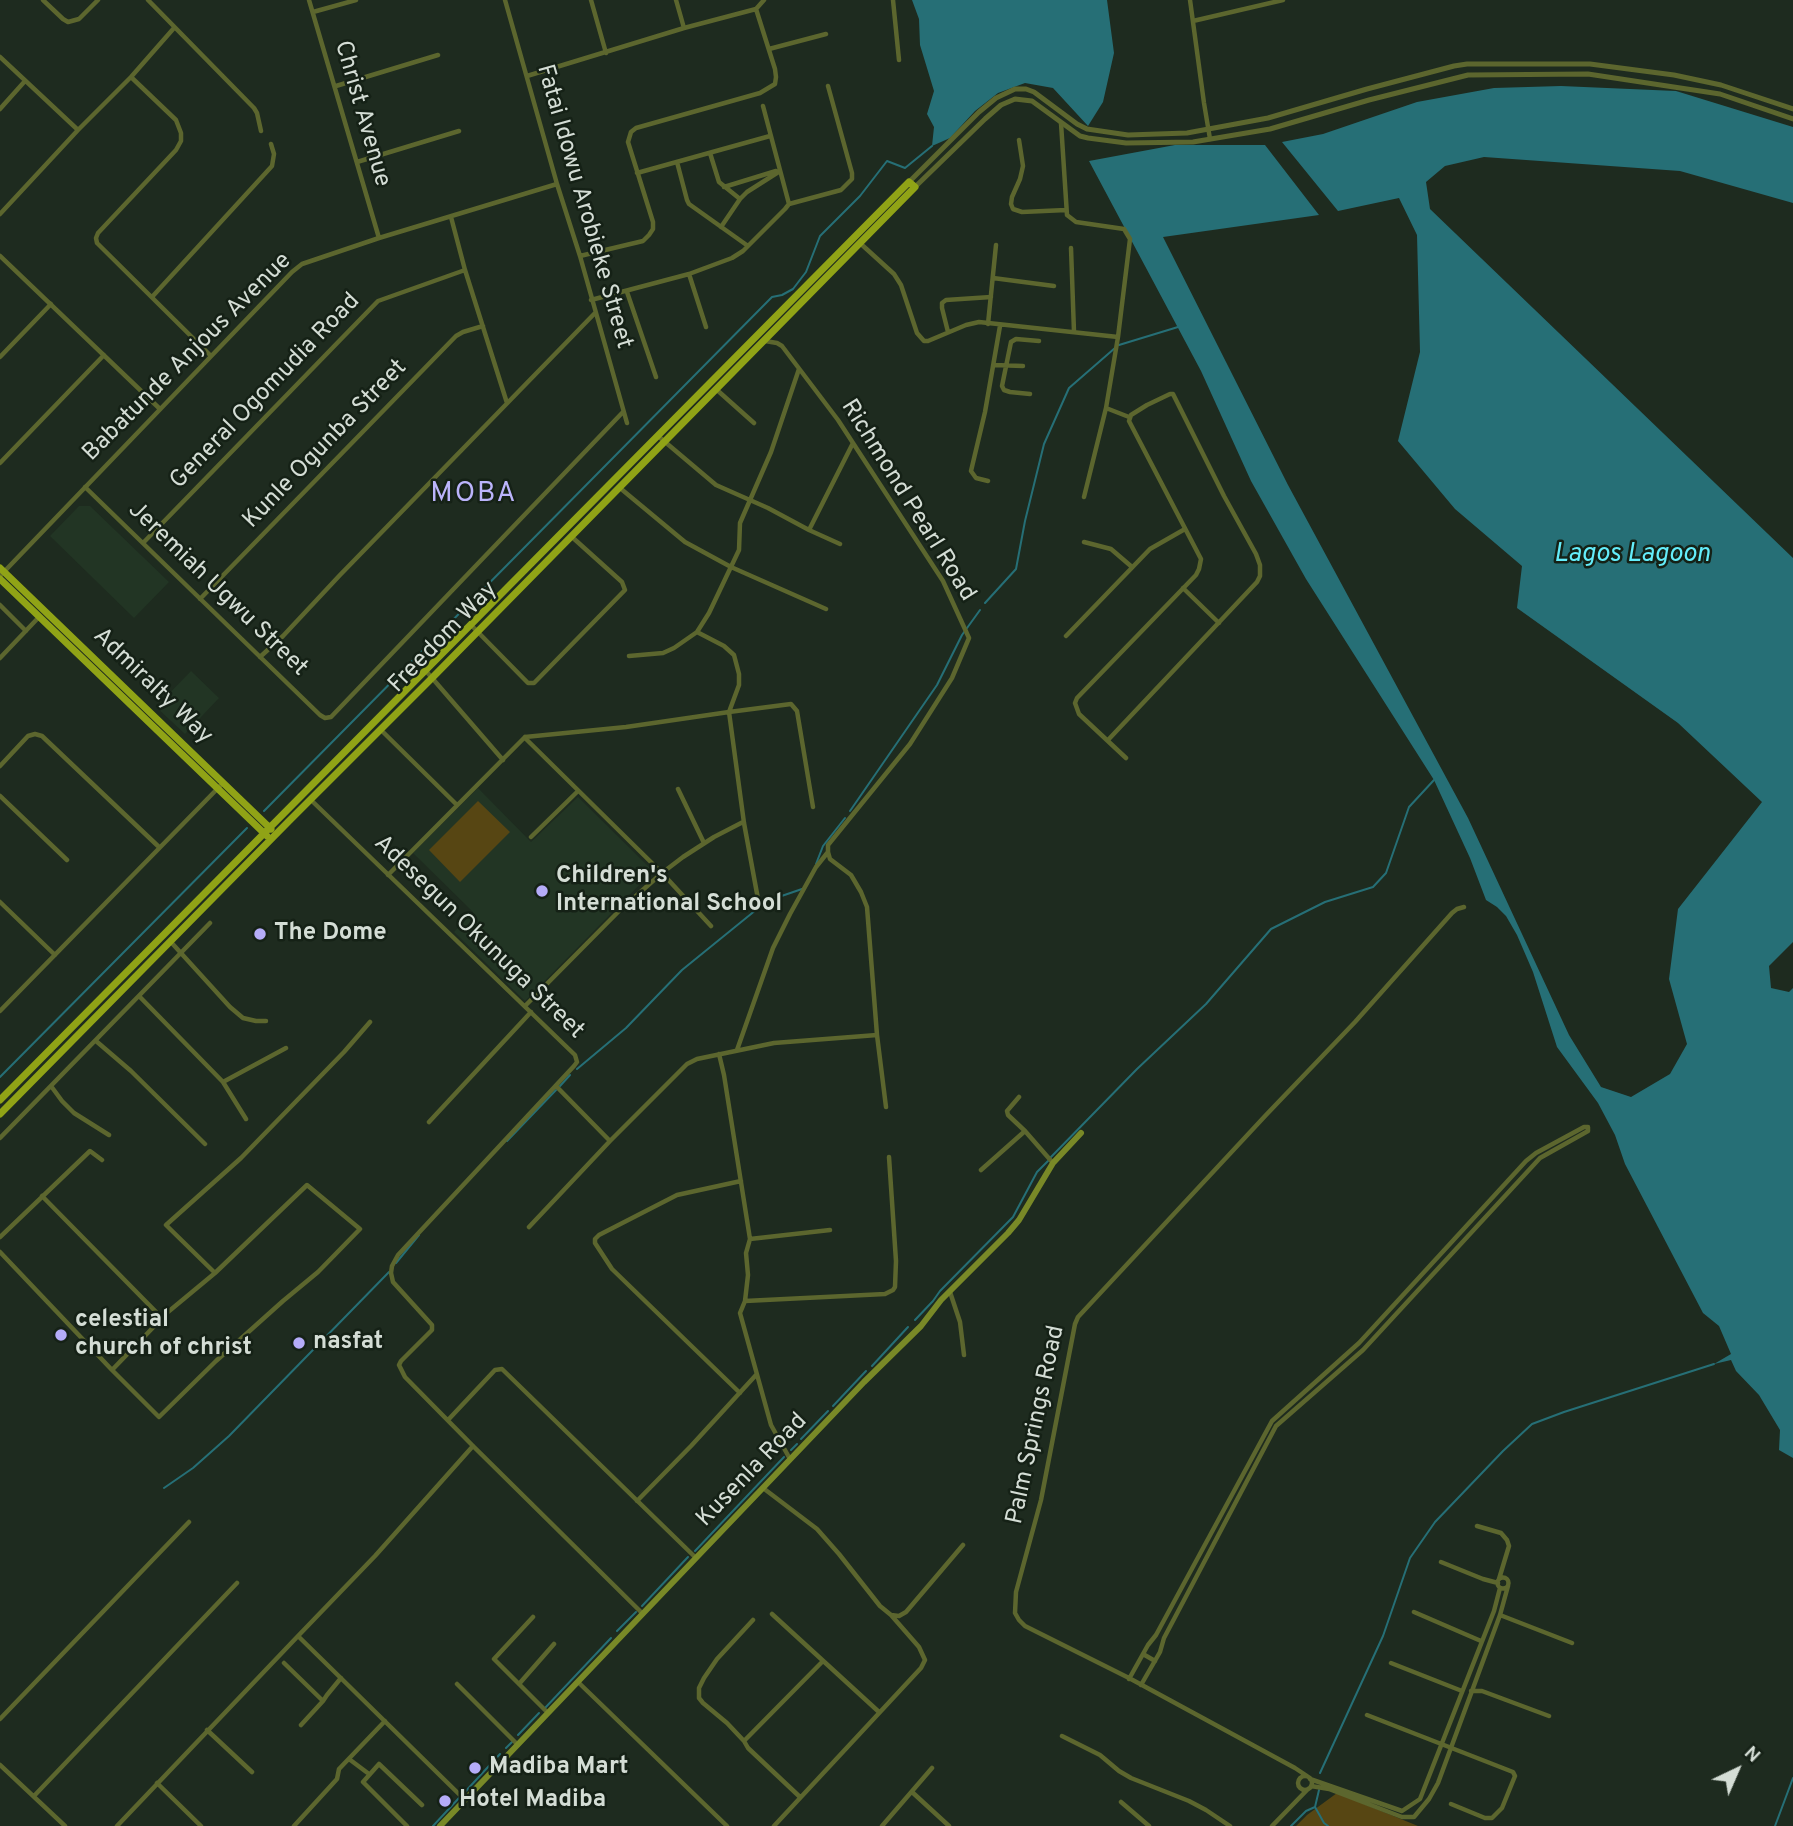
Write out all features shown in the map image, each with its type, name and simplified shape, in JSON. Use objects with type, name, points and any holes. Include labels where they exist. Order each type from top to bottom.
[{"type":"main road","name":"Freedom Way","points":[[0,1114],[861,244],[912,185]]},
{"type":"main road","name":"Freedom Way","points":[[0,1100],[658,436],[912,185]]},
{"type":"main road","name":"Admiralty Way","points":[[1,574],[39,617],[220,785]]},
{"type":"main road","name":"Admiralty Way","points":[[1,574],[274,837]]},
{"type":"main road","name":"Kusenla Road","points":[[440,1826],[864,1382],[921,1326],[1016,1223],[1050,1159],[1081,1133]]},
{"type":"street","points":[[43,0],[68,22],[79,19],[98,0]]},
{"type":"street","points":[[148,0],[254,108],[261,131]]},
{"type":"street","name":"Christ Avenue","points":[[309,0],[379,238]]},
{"type":"street","points":[[313,12],[356,0]]},
{"type":"street","name":"Fatai Idowu Arobieke Street","points":[[505,0],[627,424]]},
{"type":"street","points":[[591,0],[606,53]]},
{"type":"street","points":[[676,0],[684,28]]},
{"type":"street","points":[[527,76],[756,9],[764,0]]},
{"type":"street","points":[[893,0],[899,60]]},
{"type":"street","points":[[1190,0],[1210,139]]},
{"type":"street","points":[[1193,21],[1283,0]]},
{"type":"street","points":[[580,256],[643,241],[653,229],[628,142],[631,132],[636,128],[760,93],[775,84],[776,77],[769,49],[756,9]]},
{"type":"street","points":[[0,214],[174,27]]},
{"type":"street","points":[[769,49],[826,34]]},
{"type":"street","points":[[336,86],[438,55]]},
{"type":"street","points":[[0,58],[78,130]]},
{"type":"street","points":[[912,185],[979,113],[996,98],[1015,89],[1034,92],[1087,129],[1128,135],[1187,133],[1268,118],[1467,64],[1590,64],[1674,75],[1721,85],[1793,109]]},
{"type":"street","points":[[912,185],[1001,105],[1015,99],[1032,101],[1080,136],[1126,143],[1193,142],[1270,129],[1468,75],[1588,74],[1720,94],[1793,119]]},
{"type":"street","points":[[131,76],[176,120],[181,141],[176,150],[98,233],[97,243],[211,356]]},
{"type":"street","points":[[0,109],[25,81]]},
{"type":"street","points":[[591,300],[689,274],[732,258],[748,246],[789,204],[841,190],[852,179],[852,173],[828,86]]},
{"type":"street","points":[[996,98],[1001,105]]},
{"type":"street","points":[[763,106],[789,204]]},
{"type":"street","points":[[1061,122],[1067,215],[1076,222],[1124,229],[1130,239],[1106,408],[1084,497]]},
{"type":"street","points":[[357,162],[459,131]]},
{"type":"street","points":[[637,173],[770,136]]},
{"type":"street","points":[[1019,140],[1023,166],[1012,197],[1013,209],[1022,212],[1066,210]]},
{"type":"street","points":[[152,297],[272,166],[274,154],[271,144]]},
{"type":"street","points":[[710,153],[719,182],[740,199]]},
{"type":"street","points":[[677,162],[689,204],[748,246]]},
{"type":"street","points":[[724,187],[780,170]]},
{"type":"street","points":[[721,227],[740,199],[780,170]]},
{"type":"street","name":"Babatunde Anjous Avenue","points":[[1,574],[302,264],[557,184]]},
{"type":"street","points":[[451,217],[507,403]]},
{"type":"street","points":[[861,244],[894,274],[901,285],[921,339],[928,341],[972,323],[1118,337]]},
{"type":"street","points":[[988,324],[996,245]]},
{"type":"street","points":[[1071,248],[1074,332]]},
{"type":"street","points":[[0,256],[160,409]]},
{"type":"street","name":"General Ogomudia Road","points":[[143,543],[378,302],[465,270]]},
{"type":"street","points":[[689,274],[706,327]]},
{"type":"street","points":[[993,278],[1054,286]]},
{"type":"street","points":[[627,292],[656,377]]},
{"type":"street","points":[[948,332],[942,303],[946,300],[991,297]]},
{"type":"street","points":[[0,356],[51,304]]},
{"type":"street","points":[[260,657],[595,313]]},
{"type":"street","name":"Kunle Ogunba Street","points":[[200,599],[456,337],[483,326]]},
{"type":"street","points":[[988,481],[976,478],[971,471],[981,433],[1000,326]]},
{"type":"street","name":"Richmond Pearl Road","points":[[737,1050],[773,948],[816,867],[828,852],[828,845],[910,744],[952,678],[970,638],[943,581],[853,443],[782,346],[764,341]]},
{"type":"street","points":[[1030,394],[1010,393],[1002,386],[1011,342],[1039,341]]},
{"type":"street","points":[[0,463],[104,355]]},
{"type":"street","points":[[994,365],[1023,366]]},
{"type":"street","points":[[629,656],[663,653],[674,648],[697,632],[709,613],[739,550],[739,529],[771,452],[799,369]]},
{"type":"street","points":[[717,390],[754,423]]},
{"type":"street","points":[[1108,740],[1260,576],[1256,554],[1175,396],[1170,394],[1158,399],[1129,418]]},
{"type":"street","points":[[1106,408],[1129,418]]},
{"type":"street","name":"Jeremiah Ugwu Street","points":[[85,487],[325,718],[336,714],[623,412]]},
{"type":"street","points":[[1126,758],[1080,714],[1075,703],[1196,575],[1201,563],[1129,418]]},
{"type":"street","points":[[658,436],[716,485],[840,544]]},
{"type":"street","points":[[809,530],[853,443]]},
{"type":"street","points":[[620,488],[685,542],[731,567],[826,609]]},
{"type":"street","points":[[1066,636],[1155,545],[1185,529]]},
{"type":"street","points":[[471,625],[528,683],[534,683],[623,594],[625,588],[622,582],[572,536]]},
{"type":"street","points":[[1084,541],[1111,549],[1132,567]]},
{"type":"street","points":[[1183,588],[1219,623]]},
{"type":"street","points":[[0,605],[26,631]]},
{"type":"street","points":[[0,658],[39,617]]},
{"type":"street","points":[[697,632],[724,646],[734,655],[739,674],[739,685],[729,712],[743,822],[758,899]]},
{"type":"street","points":[[426,671],[503,760]]},
{"type":"street","points":[[388,875],[525,737],[626,727],[791,704],[797,711],[813,807]]},
{"type":"street","points":[[381,730],[457,805]]},
{"type":"street","points":[[0,766],[28,736],[42,736],[159,847]]},
{"type":"street","points":[[525,737],[662,873],[711,926]]},
{"type":"street","points":[[0,1011],[220,785]]},
{"type":"street","points":[[678,789],[704,844]]},
{"type":"street","points":[[531,837],[578,791]]},
{"type":"street","points":[[0,796],[67,860]]},
{"type":"street","name":"Adesegun Okunuga Street","points":[[311,800],[575,1055],[577,1062],[398,1255],[392,1266],[393,1282],[432,1325],[432,1330],[401,1361],[401,1371],[448,1420]]},
{"type":"street","points":[[525,1006],[620,910],[662,873],[704,844],[743,822]]},
{"type":"street","points":[[828,852],[830,859],[851,875],[867,907],[877,1035],[886,1107]]},
{"type":"street","points":[[0,902],[55,955]]},
{"type":"street","name":"Palm Springs Road","points":[[1442,1744],[1420,1798],[1402,1811],[1308,1778],[1295,1768],[1141,1685],[1025,1626],[1015,1613],[1016,1592],[1041,1500],[1075,1324],[1079,1317],[1355,1023],[1452,913],[1464,907]]},
{"type":"street","points":[[0,1138],[210,923]]},
{"type":"street","points":[[170,941],[243,1018],[266,1021]]},
{"type":"street","points":[[139,996],[223,1082],[246,1119]]},
{"type":"street","points":[[429,1122],[531,1012]]},
{"type":"street","points":[[215,1273],[166,1225],[242,1158],[370,1022]]},
{"type":"street","points":[[529,1227],[687,1064],[697,1059],[775,1043],[877,1035]]},
{"type":"street","points":[[96,1041],[131,1071],[205,1144]]},
{"type":"street","points":[[223,1082],[286,1048]]},
{"type":"street","points":[[719,1054],[750,1239],[746,1253],[748,1275],[745,1301],[740,1313],[771,1424],[790,1459]]},
{"type":"street","points":[[51,1086],[74,1112],[109,1135]]},
{"type":"street","points":[[555,1086],[610,1141]]},
{"type":"street","points":[[1019,1097],[1007,1111],[1008,1115],[1050,1159]]},
{"type":"street","points":[[1129,1679],[1156,1635],[1272,1421],[1359,1343],[1526,1161],[1546,1147],[1588,1127],[1588,1131],[1540,1158],[1363,1350],[1276,1426],[1141,1685]]},
{"type":"street","points":[[981,1170],[1025,1131]]},
{"type":"street","points":[[0,1237],[90,1151],[102,1160]]},
{"type":"street","points":[[745,1301],[885,1294],[893,1290],[896,1261],[889,1157]]},
{"type":"street","points":[[740,1393],[612,1269],[595,1239],[677,1195],[741,1181]]},
{"type":"street","points":[[0,1252],[112,1370],[159,1417],[318,1272],[360,1229],[307,1185],[112,1370]]},
{"type":"street","points":[[42,1196],[163,1319]]},
{"type":"street","points":[[750,1239],[830,1230]]},
{"type":"street","points":[[950,1293],[960,1322],[964,1355]]},
{"type":"street","points":[[643,1614],[448,1420],[495,1370],[502,1369],[696,1558]]},
{"type":"street","points":[[637,1501],[756,1375]]},
{"type":"street","points":[[117,1826],[374,1556],[473,1446]]},
{"type":"street","points":[[763,1488],[817,1529],[880,1606],[919,1647],[925,1660],[921,1668],[774,1826]]},
{"type":"street","points":[[0,1719],[189,1522]]},
{"type":"street","points":[[1442,1744],[1494,1611],[1501,1570],[1509,1546],[1501,1534],[1478,1526]]},
{"type":"street","points":[[891,1615],[899,1616],[906,1612],[962,1545]]},
{"type":"street","points":[[1441,1562],[1499,1583],[1505,1589],[1508,1586]]},
{"type":"street","points":[[1299,1784],[1303,1789],[1329,1789],[1402,1817],[1414,1817],[1438,1783],[1500,1615],[1508,1586],[1501,1570]]},
{"type":"street","points":[[1499,1583],[1507,1579]]},
{"type":"street","points":[[34,1796],[237,1583]]},
{"type":"street","points":[[1414,1612],[1481,1641]]},
{"type":"street","points":[[772,1614],[880,1712]]},
{"type":"street","points":[[1500,1615],[1572,1643]]},
{"type":"street","points":[[533,1616],[494,1659],[548,1713]]},
{"type":"street","points":[[753,1620],[717,1659],[699,1688],[699,1698],[800,1797]]},
{"type":"street","points":[[298,1636],[466,1800]]},
{"type":"street","points":[[519,1684],[554,1644]]},
{"type":"street","points":[[1143,1654],[1155,1661]]},
{"type":"street","points":[[744,1741],[823,1661]]},
{"type":"street","points":[[284,1663],[323,1701]]},
{"type":"street","points":[[1391,1663],[1462,1692]]},
{"type":"street","points":[[301,1725],[341,1678]]},
{"type":"street","points":[[578,1682],[727,1826]]},
{"type":"street","points":[[457,1684],[518,1745]]},
{"type":"street","points":[[1471,1691],[1482,1691],[1549,1716]]},
{"type":"street","points":[[1367,1715],[1513,1772],[1515,1776],[1502,1808],[1492,1818],[1485,1818],[1451,1804]]},
{"type":"street","points":[[294,1826],[337,1779],[339,1769],[385,1721]]},
{"type":"street","points":[[207,1730],[252,1772]]},
{"type":"street","points":[[1062,1735],[1100,1755],[1131,1778],[1189,1801],[1230,1826]]},
{"type":"street","points":[[349,1759],[369,1774]]},
{"type":"street","points":[[407,1826],[363,1782],[379,1764],[422,1805]]},
{"type":"street","points":[[0,1765],[65,1826]]},
{"type":"street","points":[[882,1826],[932,1768]]},
{"type":"street","points":[[1295,1768],[1300,1797]]},
{"type":"street","points":[[1272,1826],[1309,1787],[1308,1778],[1302,1777],[1299,1784]]},
{"type":"street","points":[[157,1783],[201,1826]]},
{"type":"street","points":[[912,1792],[950,1826]]},
{"type":"street","points":[[1121,1802],[1149,1826]]},
{"type":"shaded area","points":[[79,506],[90,506],[169,582],[134,618],[50,536]]},
{"type":"shaded area","points":[[191,671],[219,698],[185,734],[156,707]]},
{"type":"shaded area","name":"Children's International School","points":[[478,788],[531,842],[578,797],[653,871],[525,1001],[454,932],[473,912],[413,853]]},
{"type":"shaded area","points":[[478,801],[510,832],[460,882],[429,850]]},
{"type":"shaded area","points":[[1337,1793],[1418,1826],[1296,1826]]},
{"type":"water","points":[[912,0],[1107,0],[1114,53],[1103,102],[1088,126],[1053,88],[1025,83],[998,93],[975,111],[950,138],[932,146],[934,127],[927,114],[934,91],[920,45],[919,19]]},
{"type":"water","name":"Lagos Lagoon","points":[[1561,86],[1676,91],[1793,127],[1793,203],[1680,171],[1484,157],[1445,166],[1426,182],[1430,209],[1793,558],[1793,942],[1769,966],[1771,988],[1789,992],[1793,988],[1793,1458],[1779,1450],[1780,1430],[1759,1395],[1736,1371],[1731,1360],[1714,1364],[1731,1354],[1719,1326],[1703,1313],[1625,1164],[1615,1135],[1598,1103],[1557,1047],[1533,972],[1517,935],[1506,916],[1486,900],[1434,780],[1306,579],[1251,481],[1201,371],[1089,161],[1175,145],[1265,145],[1319,215],[1163,237],[1288,485],[1468,818],[1569,1035],[1601,1087],[1631,1097],[1670,1074],[1687,1044],[1669,979],[1678,909],[1762,802],[1678,723],[1517,608],[1522,566],[1455,509],[1398,441],[1420,352],[1417,235],[1399,198],[1338,211],[1282,142],[1323,134],[1417,102],[1494,88]]},
{"type":"waterway","points":[[264,811],[772,297],[793,289],[806,272],[820,236],[860,196],[887,161],[905,168],[932,146]]},
{"type":"waterway","points":[[1119,345],[1178,327]]},
{"type":"waterway","points":[[985,603],[1016,569],[1044,444],[1069,388],[1115,348]]},
{"type":"waterway","points":[[850,811],[937,685],[962,635],[980,610]]},
{"type":"waterway","points":[[1051,1157],[1137,1069],[1206,1004],[1271,929],[1325,902],[1373,887],[1386,873],[1409,807],[1434,780]]},
{"type":"waterway","points":[[816,864],[823,846],[845,818]]},
{"type":"waterway","points":[[0,1077],[247,828]]},
{"type":"waterway","points":[[577,1069],[626,1028],[682,970],[767,901],[802,889]]},
{"type":"waterway","points":[[560,1086],[570,1075]]},
{"type":"waterway","points":[[507,1141],[556,1090]]},
{"type":"waterway","points":[[915,1320],[1013,1217],[1037,1172],[1048,1161]]},
{"type":"waterway","points":[[396,1263],[419,1235]]},
{"type":"waterway","points":[[164,1488],[193,1468],[229,1436],[389,1272]]},
{"type":"waterway","points":[[872,1366],[908,1327]]},
{"type":"waterway","points":[[1320,1773],[1383,1636],[1410,1558],[1435,1522],[1503,1451],[1532,1424],[1714,1364]]},
{"type":"waterway","points":[[833,1406],[866,1371]]},
{"type":"waterway","points":[[801,1439],[828,1411]]},
{"type":"waterway","points":[[791,1450],[797,1444]]},
{"type":"waterway","points":[[695,1551],[784,1457]]},
{"type":"waterway","points":[[642,1606],[688,1557]]},
{"type":"waterway","points":[[617,1631],[636,1612]]},
{"type":"waterway","points":[[545,1708],[611,1638]]},
{"type":"waterway","points":[[518,1735],[539,1713]]},
{"type":"waterway","points":[[506,1748],[513,1741]]},
{"type":"waterway","points":[[464,1793],[500,1754]]},
{"type":"waterway","points":[[1775,1826],[1793,1778]]},
{"type":"waterway","points":[[1291,1826],[1306,1811],[1315,1807],[1319,1790]]},
{"type":"waterway","points":[[433,1826],[459,1798]]},
{"type":"waterway","points":[[1315,1807],[1328,1826]]},
{"type":"place","name":"Children's International School","points":[[542,891]]},
{"type":"place","name":"The Dome","points":[[260,934]]},
{"type":"place","name":"celestial church of christ","points":[[61,1335]]},
{"type":"place","name":"nasfat","points":[[299,1343]]},
{"type":"place","name":"Madiba Mart","points":[[475,1768]]},
{"type":"place","name":"Hotel Madiba","points":[[445,1801]]},
{"type":"district","name":"MOBA","points":[[474,495]]}]
